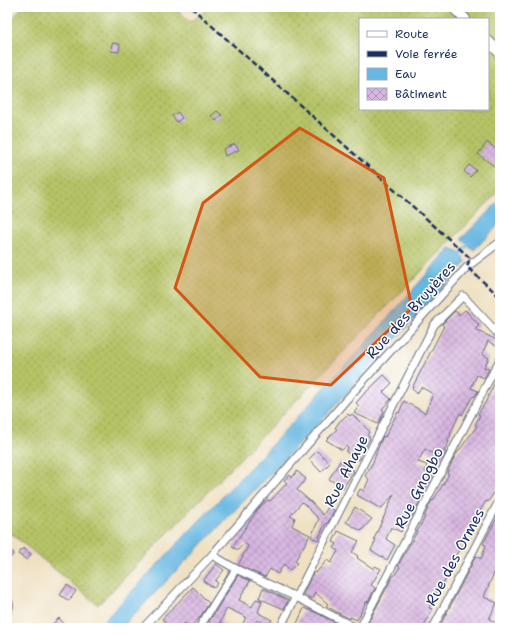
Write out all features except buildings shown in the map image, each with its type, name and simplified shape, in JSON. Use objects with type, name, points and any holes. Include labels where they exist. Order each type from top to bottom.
[{"type":"street","points":[[453,7],[464,18]]},
{"type":"street","points":[[489,42],[500,53]]},
{"type":"street","name":"Rue des Bruyères","points":[[143,628],[212,555],[346,400],[467,267],[500,242]]},
{"type":"street","points":[[493,248],[500,253]]},
{"type":"street","name":"Rue Ahaye","points":[[280,628],[434,325],[463,296],[500,336]]},
{"type":"street","name":"Rue Gnogbo","points":[[360,628],[500,359]]},
{"type":"street","name":"Rue des Ormes","points":[[433,628],[500,499]]},
{"type":"street","points":[[212,555],[236,569],[296,597],[356,628]]},
{"type":"street","points":[[199,628],[236,569]]},
{"type":"lane","points":[[7,595],[11,602],[11,610],[7,615]]},
{"type":"highlighted area","points":[[300,128],[384,178],[412,308],[331,385],[260,377],[175,288],[203,203]]},
{"type":"green space","points":[[22,7],[175,7],[190,22],[211,7],[500,7],[500,190],[98,605],[7,530],[7,26]]},
{"type":"water","points":[[500,200],[500,223],[474,250],[461,239]]},
{"type":"water","points":[[450,248],[460,254],[466,262],[323,419],[121,628],[97,628],[266,451],[366,343]]},
{"type":"waterway","points":[[457,257],[470,243]]},
{"type":"railway","points":[[191,7],[470,258],[467,267],[500,297]]}]
